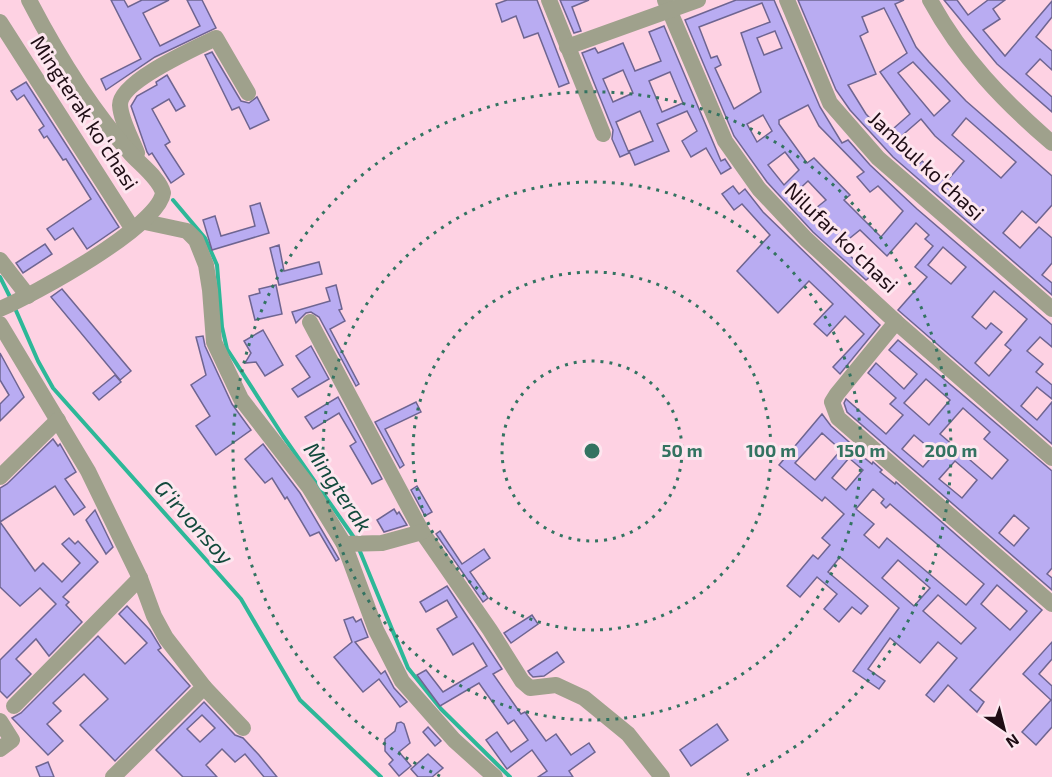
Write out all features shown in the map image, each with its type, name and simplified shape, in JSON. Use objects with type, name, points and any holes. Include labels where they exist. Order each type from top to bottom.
[{"type":"street","points":[[28,0],[81,87],[159,185],[162,198],[139,225],[90,260],[1,314],[88,471],[140,578],[154,616],[166,638],[204,687],[243,728]]},
{"type":"street","points":[[549,0],[603,134]]},
{"type":"street","points":[[567,46],[667,6],[698,0]]},
{"type":"street","name":"Jambul koʻchasi","points":[[788,0],[830,103],[855,134],[878,158],[1052,309]]},
{"type":"street","points":[[930,0],[943,25],[976,70],[1010,107],[1052,143]]},
{"type":"street","name":"Nilufar koʻchasi","points":[[667,6],[725,141],[759,189],[806,239],[896,322],[1052,458]]},
{"type":"street","name":"Mingterak koʻchasi","points":[[0,22],[6,36],[139,225]]},
{"type":"street","points":[[142,166],[120,104],[125,92],[154,70],[216,38],[248,93]]},
{"type":"street","points":[[139,225],[187,231],[196,240],[206,265],[214,342],[241,399],[309,487],[348,544],[376,630],[402,681],[453,740],[495,777]]},
{"type":"street","points":[[0,260],[28,296]]},
{"type":"street","points":[[310,322],[422,532],[490,630],[522,681],[530,688],[556,685],[584,698],[628,734],[662,777]]},
{"type":"street","points":[[896,322],[832,402],[838,418],[1052,604]]},
{"type":"street","points":[[0,477],[58,420]]},
{"type":"street","points":[[348,544],[382,543],[422,532]]},
{"type":"street","points":[[14,706],[140,578]]},
{"type":"street","points":[[113,777],[204,687]]},
{"type":"street","points":[[0,721],[12,740],[0,749]]},
{"type":"building","points":[[111,0],[124,0],[128,7],[142,0],[169,0],[143,13],[160,46],[200,26],[187,0],[202,0],[216,28],[155,57],[106,90],[101,79],[141,59]]},
{"type":"building","points":[[507,0],[537,0],[569,83],[559,87],[538,33],[524,38],[516,16],[502,22],[496,4]]},
{"type":"building","points":[[560,0],[589,0],[572,7],[581,31],[574,33]]},
{"type":"building","points":[[736,0],[774,0],[820,107],[842,143],[848,140],[870,165],[917,209],[1052,325],[1052,347],[1040,337],[1027,351],[1043,364],[1036,372],[1052,385],[1052,399],[1037,387],[1021,406],[1037,420],[1052,402],[1052,444],[898,310],[927,277],[915,267],[933,246],[925,239],[929,235],[916,223],[887,256],[860,230],[840,246],[871,276],[866,280],[813,232],[767,182],[734,136],[685,20]],"holes":[[[762,3],[770,22],[741,33],[761,92],[734,109],[715,68],[721,65],[717,56],[711,58],[699,27]],[[775,31],[782,48],[764,55],[757,38]],[[808,105],[819,126],[864,172],[857,177],[870,192],[878,186],[903,211],[881,237],[844,200],[850,195],[814,158],[807,163],[779,124],[779,120]],[[763,115],[772,131],[757,142],[747,124]],[[785,152],[799,170],[784,185],[768,165]],[[808,181],[826,200],[811,212],[794,194]],[[943,247],[966,267],[951,284],[928,265]],[[994,291],[1027,319],[1005,345],[1011,350],[989,376],[975,363],[1002,332],[991,323],[986,329],[972,317]]]},
{"type":"building","points":[[798,0],[904,0],[895,4],[916,47],[966,101],[1052,176],[1052,205],[1036,223],[1022,211],[1003,233],[1020,248],[1039,227],[1052,238],[1052,263],[1042,275],[1052,283],[1052,295],[893,157],[850,110],[836,90]],"holes":[[[884,8],[907,53],[880,72],[910,114],[886,135],[866,114],[848,85],[876,74],[860,36],[868,32],[862,17]],[[913,62],[950,101],[934,116],[898,73]],[[966,118],[1016,162],[1001,178],[952,135]],[[921,119],[935,136],[964,161],[946,182],[922,161],[920,163],[898,139]]]},
{"type":"building","points":[[944,0],[957,0],[968,15],[988,0],[1005,0],[993,9],[1000,19],[983,30],[1005,56],[1052,1],[1052,17],[1036,37],[1052,51],[1052,70],[1040,59],[1026,74],[1052,97],[1052,112],[997,64]]},
{"type":"building","points":[[664,26],[721,161],[725,159],[731,168],[721,174],[706,148],[691,157],[682,141],[697,131],[687,111],[657,124],[669,151],[635,165],[629,151],[653,141],[640,111],[616,122],[629,153],[620,157],[612,139],[613,130],[582,53],[595,48],[598,53],[623,43],[635,71],[661,61],[649,32]],"holes":[[[623,70],[633,93],[613,102],[603,79]],[[670,72],[683,103],[662,112],[649,81]]]},
{"type":"building","points":[[212,52],[241,101],[249,103],[257,97],[269,120],[250,129],[239,107],[232,110],[205,55]]},
{"type":"building","points":[[167,75],[185,106],[176,111],[169,99],[152,109],[170,142],[165,145],[184,174],[171,183],[152,153],[149,155],[147,152],[131,106],[137,96],[157,85],[156,82]]},
{"type":"building","points":[[26,82],[119,227],[87,249],[73,228],[55,240],[47,229],[91,199],[66,159],[63,160],[47,136],[44,138],[39,130],[44,126],[24,95],[17,100],[11,91]]},
{"type":"building","points":[[733,186],[739,194],[745,189],[763,212],[880,325],[840,374],[833,367],[864,334],[845,316],[827,336],[814,324],[833,304],[809,281],[778,313],[737,271],[770,235],[742,204],[734,210],[722,194]]},
{"type":"building","points":[[260,203],[269,233],[212,250],[203,220],[215,216],[221,236],[255,226],[250,206]]},
{"type":"building","points":[[45,244],[52,254],[23,273],[16,263]]},
{"type":"building","points":[[279,245],[284,271],[319,262],[322,274],[279,285],[270,248]]},
{"type":"building","points":[[276,285],[282,314],[255,320],[249,296],[260,293],[259,289]]},
{"type":"building","points":[[336,285],[342,309],[339,310],[345,321],[330,329],[359,384],[356,386],[319,317],[311,312],[306,313],[296,323],[292,312],[330,301],[326,288]]},
{"type":"building","points":[[62,289],[131,371],[120,380],[51,297]]},
{"type":"building","points":[[263,330],[283,365],[265,376],[256,362],[245,363],[251,353],[244,341]]},
{"type":"building","points":[[203,336],[205,346],[232,404],[251,430],[216,455],[196,426],[210,416],[191,385],[206,375],[196,337]]},
{"type":"building","points":[[898,340],[1052,471],[1052,568],[1047,574],[1052,578],[1052,590],[847,412],[844,403],[846,399],[886,434],[903,415],[890,404],[896,398],[868,373],[876,363],[904,389],[917,374],[889,350]],"holes":[[[926,379],[950,400],[929,425],[904,403]],[[963,408],[990,432],[984,439],[1008,460],[992,479],[940,434]],[[914,435],[935,453],[923,467],[902,449]],[[955,461],[977,480],[962,498],[939,479]],[[1014,515],[1029,528],[1014,546],[999,533]]]},
{"type":"building","points":[[311,346],[329,379],[298,397],[292,389],[310,377],[296,356]]},
{"type":"building","points":[[0,353],[24,397],[0,421],[0,404],[9,395],[0,380]]},
{"type":"building","points":[[115,375],[121,382],[99,400],[93,393]]},
{"type":"building","points":[[338,397],[382,479],[372,484],[350,446],[356,442],[339,413],[313,429],[305,417]]},
{"type":"building","points":[[416,402],[421,412],[385,429],[404,465],[400,468],[375,422]]},
{"type":"building","points":[[822,414],[831,426],[857,449],[856,451],[872,464],[873,462],[882,470],[880,472],[895,484],[896,482],[1042,610],[970,690],[984,702],[977,712],[948,685],[934,702],[926,695],[957,658],[938,642],[920,663],[890,638],[868,669],[885,681],[879,689],[853,671],[899,608],[840,557],[828,572],[868,606],[861,614],[852,607],[839,622],[824,609],[837,594],[817,577],[800,597],[787,586],[813,555],[818,559],[830,545],[822,538],[844,514],[825,497],[822,501],[779,465]],"holes":[[[822,433],[841,450],[815,480],[795,463]],[[849,458],[863,470],[846,490],[832,478]],[[873,489],[884,499],[881,503],[886,508],[890,504],[984,584],[966,605],[887,538],[879,548],[864,535],[874,524],[856,509]],[[898,560],[930,588],[914,606],[882,578]],[[997,585],[1027,611],[1010,630],[981,604]],[[938,595],[976,628],[961,644],[923,611]]]},
{"type":"building","points":[[53,439],[58,446],[60,444],[76,472],[65,479],[85,507],[74,515],[55,486],[0,522],[0,488],[7,484]]},
{"type":"building","points":[[263,444],[300,493],[339,559],[336,561],[319,532],[310,536],[287,497],[285,499],[272,478],[265,483],[245,459]]},
{"type":"building","points":[[417,486],[432,512],[425,516],[411,490]]},
{"type":"building","points":[[394,509],[397,514],[399,512],[407,525],[384,532],[377,520]]},
{"type":"building","points":[[95,510],[113,547],[106,554],[86,520]]},
{"type":"building","points":[[0,522],[35,571],[43,563],[62,582],[80,563],[62,544],[69,538],[75,544],[78,541],[98,562],[63,597],[69,602],[66,605],[82,622],[49,656],[36,639],[16,659],[31,674],[7,698],[0,691],[0,660],[56,604],[40,588],[20,606],[0,587]]},
{"type":"building","points":[[440,531],[462,564],[484,549],[490,558],[470,572],[488,598],[483,602],[436,534]]},
{"type":"building","points":[[447,586],[502,669],[493,674],[521,714],[525,712],[546,741],[556,734],[571,755],[589,743],[595,752],[569,771],[573,777],[538,777],[547,771],[532,750],[507,769],[486,740],[497,732],[511,752],[528,740],[514,720],[508,724],[479,683],[440,706],[417,675],[426,670],[443,692],[487,666],[473,643],[453,655],[437,629],[457,617],[447,600],[426,612],[420,602]]},
{"type":"building","points":[[127,606],[150,630],[161,648],[158,650],[190,686],[115,761],[80,725],[108,699],[84,674],[53,703],[61,711],[47,724],[63,741],[48,755],[12,718],[21,713],[98,636],[125,664],[147,643],[119,614]]},
{"type":"building","points":[[532,615],[538,624],[511,643],[504,633]]},
{"type":"building","points":[[353,617],[356,622],[361,619],[368,637],[355,642],[381,674],[385,671],[394,688],[407,702],[400,707],[379,679],[363,692],[334,657],[352,642],[344,620]]},
{"type":"building","points":[[1052,642],[1052,659],[1039,674],[1052,686],[1052,727],[1036,745],[1022,732],[1051,700],[1023,674]]},
{"type":"building","points":[[557,652],[564,662],[544,676],[533,677],[530,674],[528,671]]},
{"type":"building","points":[[204,702],[235,735],[243,738],[277,777],[264,777],[245,754],[235,762],[222,749],[206,765],[217,777],[183,777],[156,750]],"holes":[[[202,715],[215,728],[200,742],[187,729]]]},
{"type":"building","points":[[397,723],[404,724],[410,743],[399,752],[411,766],[399,776],[389,764],[393,760],[385,751],[385,739],[395,731]]},
{"type":"building","points":[[717,724],[728,740],[691,766],[680,750]]},
{"type":"building","points":[[428,727],[441,741],[435,746],[423,732]]},
{"type":"building","points":[[428,754],[443,768],[432,777],[418,777],[411,769]]},
{"type":"building","points":[[48,762],[54,777],[40,777],[36,767]]},
{"type":"waterway","name":"Mingterak","points":[[173,200],[205,238],[217,265],[222,327],[227,349],[283,436],[355,539]]},
{"type":"waterway","name":"G‘irvonsoy","points":[[0,277],[11,299]]},
{"type":"waterway","name":"G‘irvonsoy","points":[[14,306],[38,361],[53,388],[241,599],[300,700],[381,777]]},
{"type":"waterway","name":"Mingterak","points":[[359,549],[408,668],[441,709],[510,777]]}]
